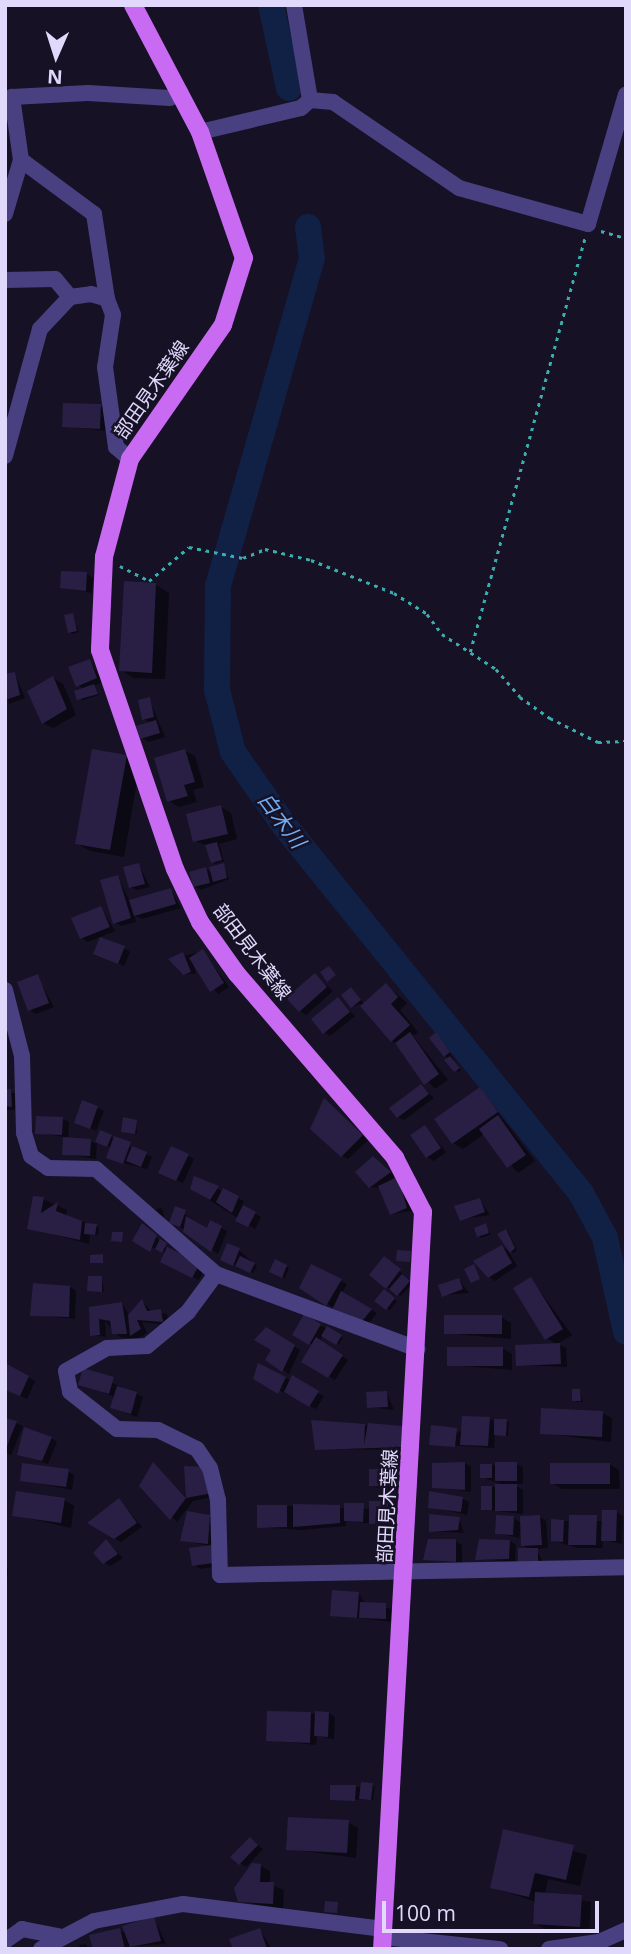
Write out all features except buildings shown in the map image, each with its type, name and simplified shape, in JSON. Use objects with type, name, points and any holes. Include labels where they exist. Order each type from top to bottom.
[{"type":"main road","name":"部田見木葉線","points":[[133,5],[200,132],[237,223],[244,258],[236,298],[130,458],[104,557],[100,650],[175,869],[200,922],[413,1184],[425,1243],[383,1938]]},
{"type":"street","points":[[293,5],[310,100]]},
{"type":"street","points":[[5,214],[22,160],[12,97],[88,93],[170,98],[180,92]]},
{"type":"street","points":[[200,132],[301,108],[310,100],[333,102],[355,114],[459,188],[588,224],[626,94]]},
{"type":"street","points":[[22,160],[94,215],[107,299],[113,316],[105,367],[116,446],[130,458]]},
{"type":"street","points":[[5,279],[55,279],[70,297],[107,299]]},
{"type":"street","points":[[5,456],[40,329],[70,297]]},
{"type":"street","points":[[5,990],[22,1056],[24,1133],[31,1156],[47,1168],[96,1169],[216,1274],[418,1349]]},
{"type":"street","points":[[216,1274],[188,1312],[147,1346],[107,1348],[79,1358],[66,1371],[70,1392],[117,1429],[158,1430],[197,1449],[210,1468],[218,1500],[220,1575],[405,1568],[626,1567]]},
{"type":"street","points":[[41,1949],[58,1936],[133,1911],[183,1904],[383,1938],[500,1949]]},
{"type":"street","points":[[5,1941],[22,1929],[58,1936]]},
{"type":"street","points":[[549,1949],[599,1942],[626,1930]]},
{"type":"path","points":[[470,652],[588,224],[626,239]]},
{"type":"path","points":[[104,557],[149,581],[189,547],[243,558],[265,549],[311,560],[394,593],[550,718],[598,743],[626,741]]},
{"type":"waterway","name":"白木川","points":[[271,5],[289,88]]},
{"type":"waterway","name":"白木川","points":[[308,227],[312,258],[218,586],[217,690],[233,752],[284,825],[581,1193],[605,1238],[626,1332]]}]
